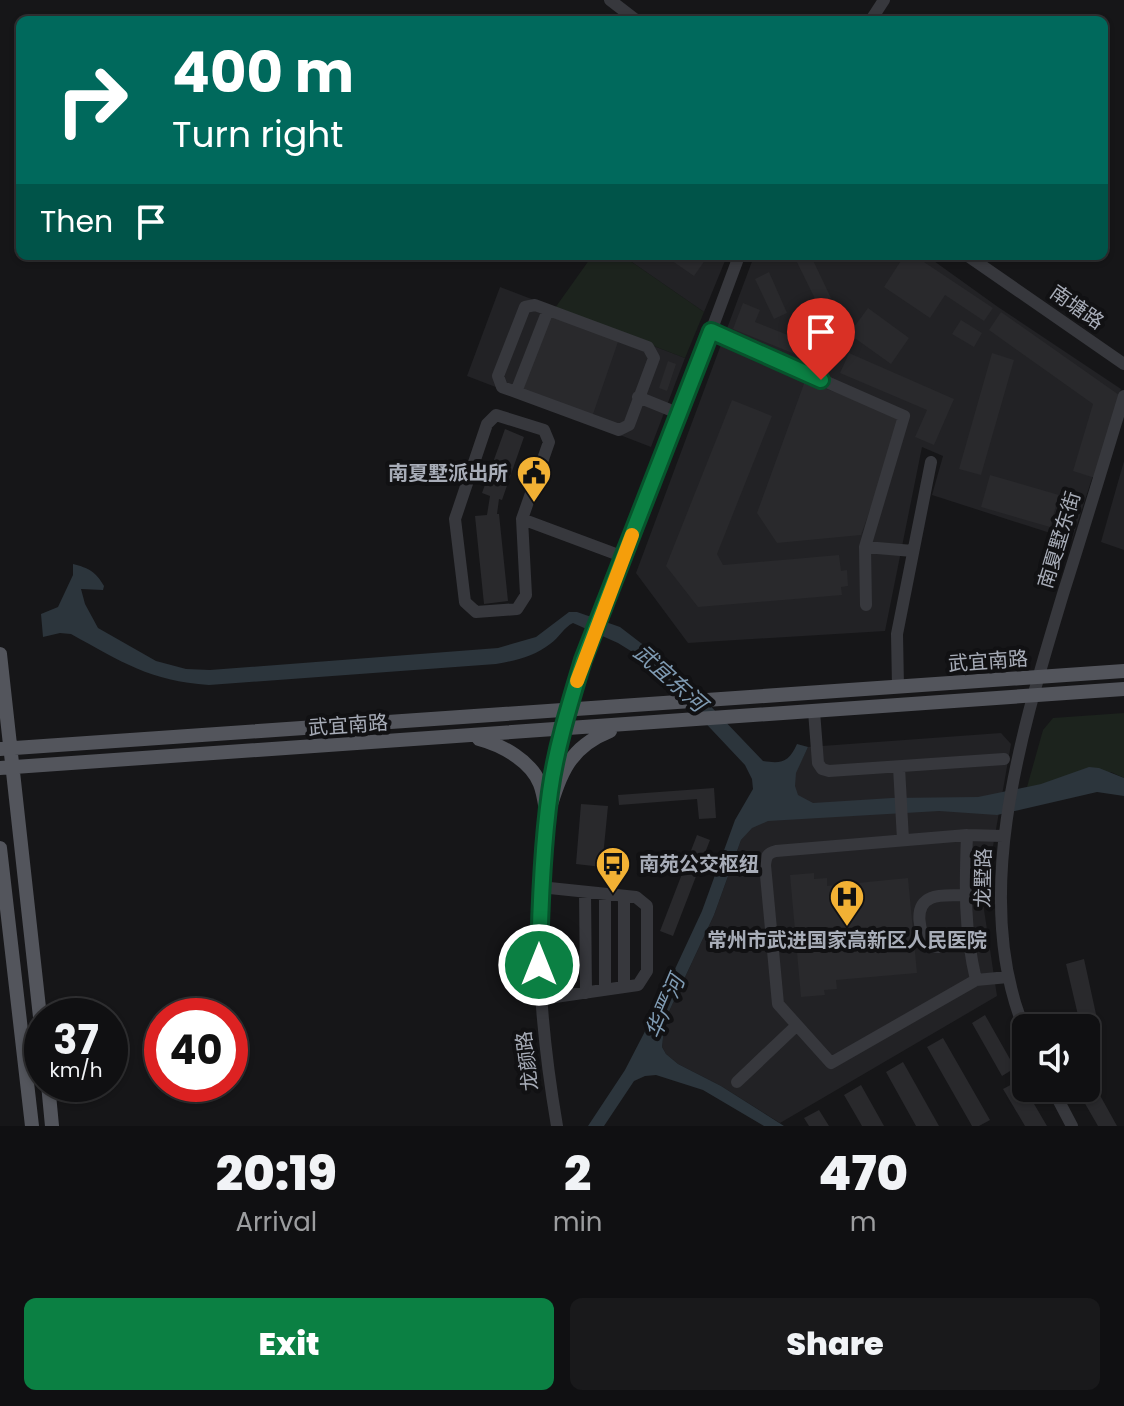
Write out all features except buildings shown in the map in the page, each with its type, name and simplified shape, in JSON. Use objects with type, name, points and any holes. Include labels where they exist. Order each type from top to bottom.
[{"type":"main road","points":[[0,654],[6,768],[37,998]]},
{"type":"main road","name":"武宜南路","points":[[5,749],[1124,671]]},
{"type":"main road","name":"武宜南路","points":[[6,768],[1124,689]]},
{"type":"main road","points":[[547,817],[559,778],[574,754],[592,738],[623,726]]},
{"type":"main road","points":[[467,737],[496,743],[529,767],[540,783],[547,817]]},
{"type":"main road","points":[[0,848],[32,1126]]},
{"type":"main road","points":[[50,1102],[52,1126]]},
{"type":"street","points":[[610,0],[631,16]]},
{"type":"street","name":"龙颜路","points":[[557,1126],[547,1066],[541,999],[540,887],[550,790],[568,710],[590,643],[738,260]]},
{"type":"street","name":"南塘路","points":[[974,260],[1124,364]]},
{"type":"street","points":[[535,305],[548,310],[648,347],[654,358],[629,425],[619,430],[502,387],[498,376],[525,307],[535,305]]},
{"type":"street","points":[[516,392],[548,310]]},
{"type":"street","points":[[711,331],[904,416],[865,547],[866,605]]},
{"type":"street","name":"南夏墅东街","points":[[1033,696],[1124,396]]},
{"type":"street","points":[[638,397],[680,414]]},
{"type":"street","points":[[496,415],[544,430],[549,442],[522,519],[526,595],[517,609],[476,612],[465,602],[455,519],[487,424],[496,415]]},
{"type":"street","points":[[898,687],[897,634],[931,462]]},
{"type":"street","points":[[522,519],[624,557]]},
{"type":"street","points":[[865,547],[913,551]]},
{"type":"street","name":"龙墅路","points":[[1018,1014],[1008,977],[1001,904],[1003,836],[1033,696]]},
{"type":"street","points":[[814,711],[818,763],[822,769],[829,771],[1004,759]]},
{"type":"street","points":[[899,767],[903,840]]},
{"type":"street","points":[[1003,836],[967,835],[776,851],[766,858],[778,1004],[831,1063],[976,980],[1008,977]]},
{"type":"street","points":[[967,835],[964,895],[967,943],[976,980]]},
{"type":"street","points":[[540,887],[636,897],[647,906],[647,971],[638,985],[541,999]]},
{"type":"street","points":[[585,892],[586,993]]},
{"type":"street","points":[[605,894],[605,990]]},
{"type":"street","points":[[964,895],[933,897],[925,902],[921,909],[920,929],[929,946],[967,943]]},
{"type":"street","points":[[624,896],[624,987]]},
{"type":"street","points":[[737,1082],[796,1026]]},
{"type":"street","points":[[1059,1102],[1072,1126]]},
{"type":"shaded area","points":[[589,260],[629,260],[704,312],[685,358],[555,308]]},
{"type":"shaded area","points":[[629,260],[725,260],[704,312]]},
{"type":"shaded area","points":[[753,260],[933,260],[1121,389],[1072,540],[932,495],[943,456],[922,447],[885,631],[688,643],[636,573]]},
{"type":"shaded area","points":[[500,287],[685,358],[651,447],[467,376]]},
{"type":"shaded area","points":[[1124,461],[1124,550],[1101,542]]},
{"type":"shaded area","points":[[1124,713],[1124,778],[1111,772],[1027,787],[1043,730],[1053,718]]},
{"type":"shaded area","name":"常州市武进国家高新区人民医院","points":[[1001,733],[1011,744],[983,903],[997,996],[780,1123],[666,1054],[662,1047],[665,1020],[714,915],[741,840],[795,773],[808,747]]},
{"type":"water","points":[[73,564],[92,571],[104,586],[103,590],[81,589],[98,628],[156,661],[186,669],[210,670],[498,648],[536,637],[569,612],[577,612],[620,627],[676,670],[763,761],[784,760],[797,744],[808,747],[796,773],[795,786],[798,795],[813,803],[978,797],[1041,784],[1089,767],[1124,778],[1124,796],[1097,792],[997,815],[939,811],[768,821],[752,828],[741,840],[714,915],[665,1020],[662,1047],[678,1064],[721,1086],[784,1126],[764,1126],[703,1090],[656,1075],[634,1081],[604,1126],[588,1126],[625,1070],[702,911],[735,820],[753,789],[745,765],[647,661],[618,643],[573,623],[538,652],[496,664],[209,685],[188,683],[137,668],[71,634],[43,637],[41,614],[58,607],[73,575]]},
{"type":"slow traffic","points":[[577,681],[632,535]]},
{"type":"place","name":"南夏墅派出所","points":[[534,504]]},
{"type":"place","name":"南苑公交枢纽","points":[[613,895]]},
{"type":"place","name":"常州市武进国家高新区人民医院","points":[[847,928]]},
{"type":"route","points":[[539,965],[540,887],[550,790],[568,710],[583,660],[711,331],[821,380]]},
{"type":"water label","name":"武宜东河","points":[[670,678]]},
{"type":"water label","name":"华严河","points":[[665,1007]]}]
